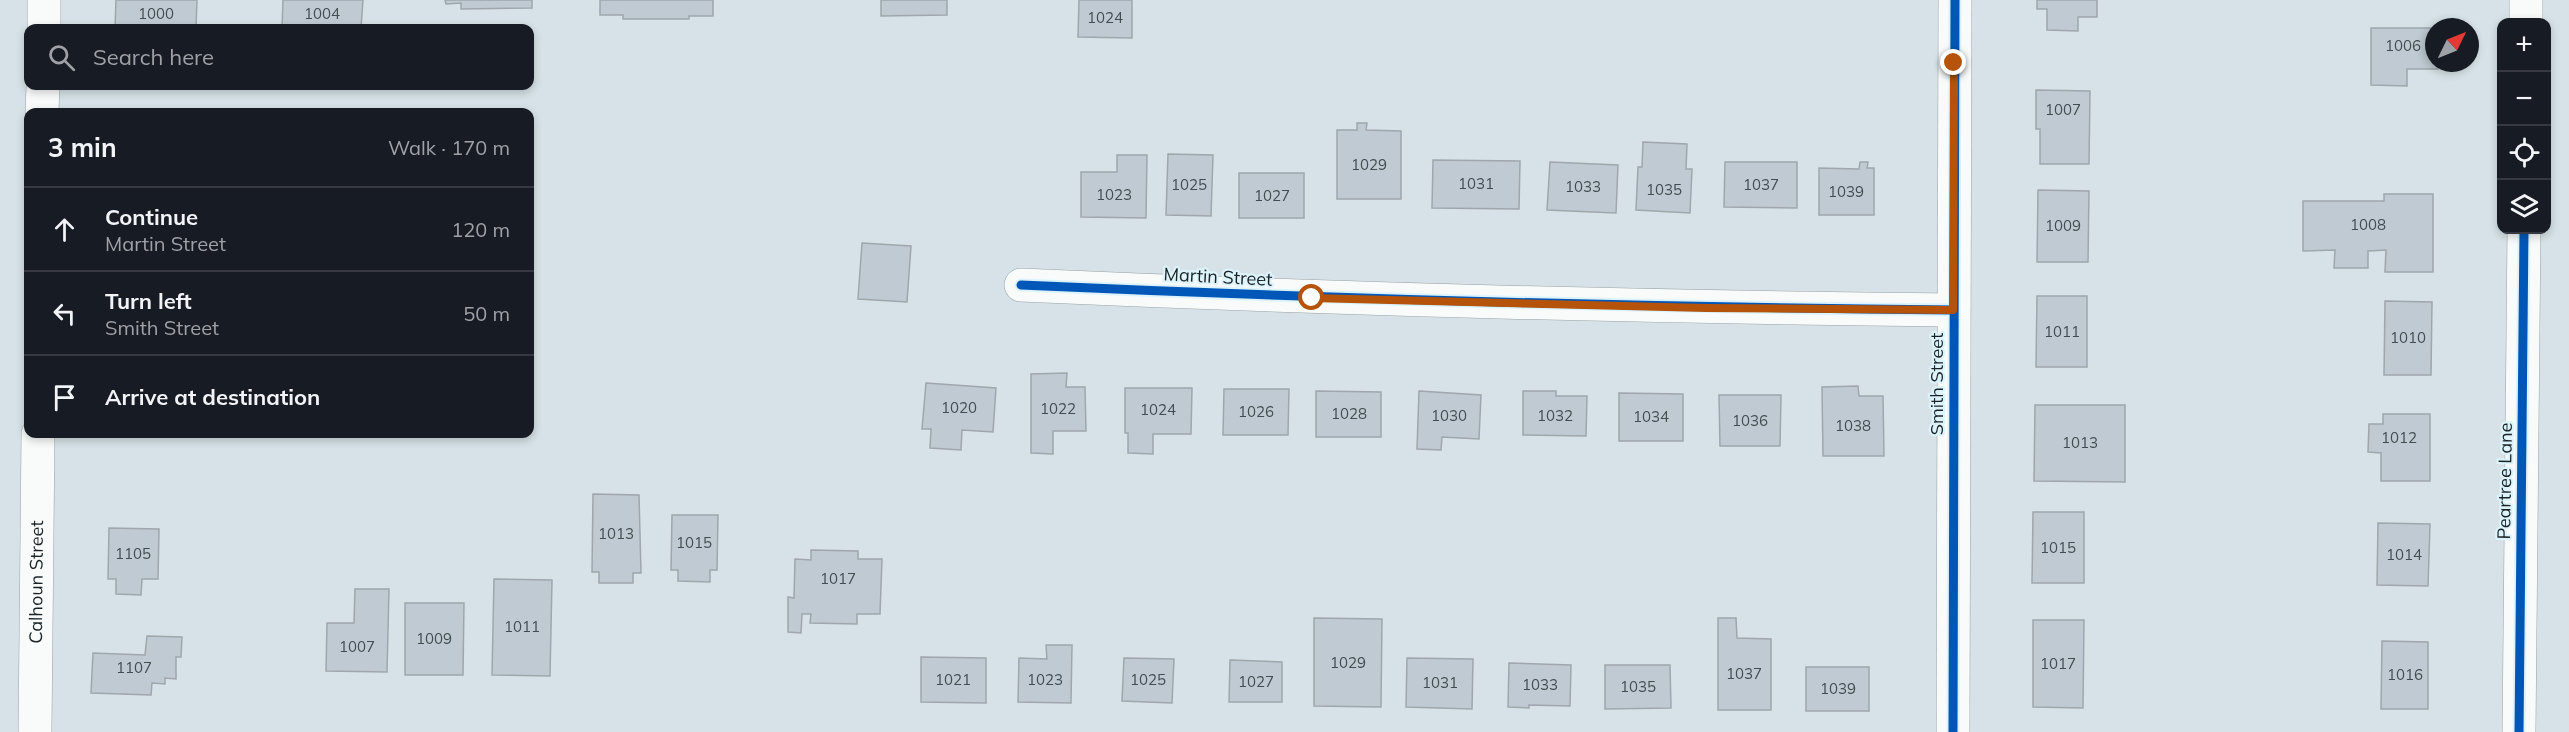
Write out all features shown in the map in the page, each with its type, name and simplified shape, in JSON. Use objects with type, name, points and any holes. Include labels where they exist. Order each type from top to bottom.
[{"type":"street","points":[[44,0],[44,24]]},
{"type":"street","name":"Smith Street","points":[[1953,732],[1954,0]]},
{"type":"street","points":[[2526,0],[2526,18]]},
{"type":"street","points":[[42,108],[43,90]]},
{"type":"street","name":"Peartree Lane","points":[[2519,732],[2524,234]]},
{"type":"street","name":"Martin Street","points":[[1020,285],[1312,298],[1706,308],[1953,310]]},
{"type":"street","name":"Calhoun Street","points":[[36,732],[38,438]]},
{"type":"building","points":[[116,0],[197,0],[196,24],[115,24]]},
{"type":"building","points":[[283,0],[363,0],[361,24],[282,24]]},
{"type":"building","points":[[445,0],[532,0],[532,8],[461,9],[461,3],[446,4]]},
{"type":"building","points":[[600,0],[713,0],[713,16],[689,16],[689,19],[623,19],[623,15],[600,15]]},
{"type":"building","points":[[881,0],[947,0],[947,15],[881,16]]},
{"type":"building","points":[[1079,0],[1132,0],[1132,38],[1078,37]]},
{"type":"building","points":[[2037,0],[2097,0],[2097,17],[2078,17],[2078,31],[2047,30],[2047,9],[2037,9]]},
{"type":"building","points":[[2371,28],[2425,28],[2425,69],[2407,69],[2407,86],[2371,85]]},
{"type":"building","points":[[2036,90],[2090,91],[2089,164],[2040,164],[2040,129],[2036,129]]},
{"type":"building","points":[[1357,123],[1367,123],[1366,130],[1401,131],[1401,199],[1337,199],[1337,130],[1357,130]]},
{"type":"building","points":[[1643,142],[1687,144],[1686,169],[1692,169],[1690,213],[1636,210],[1638,167],[1642,167]]},
{"type":"building","points":[[1168,154],[1213,155],[1211,216],[1166,215]]},
{"type":"building","points":[[1117,155],[1147,155],[1146,218],[1081,217],[1081,172],[1117,172]]},
{"type":"building","points":[[1433,160],[1520,161],[1519,209],[1432,208]]},
{"type":"building","points":[[1550,162],[1618,165],[1616,213],[1547,210]]},
{"type":"building","points":[[1725,162],[1797,162],[1797,208],[1724,207]]},
{"type":"building","points":[[1860,162],[1868,162],[1867,168],[1874,168],[1874,215],[1819,215],[1819,168],[1859,169]]},
{"type":"building","points":[[1239,173],[1304,173],[1304,218],[1239,218]]},
{"type":"building","points":[[2038,190],[2089,191],[2088,262],[2037,262]]},
{"type":"building","points":[[2384,194],[2433,194],[2433,272],[2385,272],[2386,250],[2368,251],[2368,268],[2334,268],[2335,250],[2303,251],[2303,201],[2384,201]]},
{"type":"building","points":[[862,243],[911,246],[907,302],[858,299]]},
{"type":"building","points":[[2037,296],[2087,296],[2087,367],[2036,367]]},
{"type":"building","points":[[2385,301],[2432,302],[2431,375],[2384,375]]},
{"type":"building","points":[[1067,373],[1066,387],[1085,387],[1086,431],[1053,431],[1053,454],[1031,453],[1031,374]]},
{"type":"building","points":[[926,383],[996,388],[993,432],[962,430],[961,450],[930,448],[931,429],[922,429]]},
{"type":"building","points":[[1858,386],[1859,396],[1883,396],[1884,456],[1823,456],[1822,387]]},
{"type":"building","points":[[1125,388],[1192,388],[1191,434],[1153,434],[1153,454],[1128,453],[1128,433],[1125,433]]},
{"type":"building","points":[[1224,389],[1289,389],[1288,435],[1223,435]]},
{"type":"building","points":[[1316,391],[1381,392],[1381,437],[1316,437]]},
{"type":"building","points":[[1419,391],[1481,395],[1479,439],[1442,437],[1441,450],[1417,449]]},
{"type":"building","points":[[1523,391],[1556,391],[1556,396],[1587,396],[1586,436],[1523,435]]},
{"type":"building","points":[[1619,393],[1683,394],[1683,441],[1619,441]]},
{"type":"building","points":[[1719,395],[1781,395],[1780,446],[1720,446]]},
{"type":"building","points":[[2035,405],[2125,405],[2125,482],[2034,481]]},
{"type":"building","points":[[2383,414],[2430,414],[2430,481],[2381,481],[2381,453],[2368,452],[2369,424],[2383,424]]},
{"type":"building","points":[[593,494],[639,495],[641,573],[633,573],[633,583],[599,583],[599,572],[592,572]]},
{"type":"building","points":[[2033,512],[2084,512],[2084,583],[2032,583]]},
{"type":"building","points":[[672,515],[718,515],[717,570],[710,570],[710,582],[678,581],[678,570],[671,570]]},
{"type":"building","points":[[2378,523],[2430,524],[2428,586],[2377,585]]},
{"type":"building","points":[[109,528],[159,529],[158,579],[142,579],[141,595],[116,594],[116,579],[108,579]]},
{"type":"building","points":[[811,550],[858,551],[858,559],[882,559],[880,614],[857,614],[857,624],[810,623],[811,614],[802,614],[801,633],[788,632],[788,597],[794,598],[795,559],[811,560]]},
{"type":"building","points":[[494,579],[552,580],[550,676],[492,675]]},
{"type":"building","points":[[355,589],[389,589],[387,672],[326,671],[327,623],[354,623]]},
{"type":"building","points":[[405,603],[464,603],[463,675],[405,675]]},
{"type":"building","points":[[1314,618],[1382,619],[1381,707],[1314,706]]},
{"type":"building","points":[[1718,618],[1736,618],[1737,638],[1771,639],[1771,710],[1718,710]]},
{"type":"building","points":[[2033,620],[2084,620],[2083,708],[2033,707]]},
{"type":"building","points":[[147,636],[182,637],[181,657],[176,657],[176,679],[165,678],[165,684],[152,683],[151,695],[91,693],[93,653],[145,655]]},
{"type":"building","points":[[2382,641],[2428,642],[2428,709],[2381,709]]},
{"type":"building","points":[[1046,645],[1072,645],[1071,703],[1018,702],[1019,658],[1047,659]]},
{"type":"building","points":[[921,657],[986,658],[986,703],[921,702]]},
{"type":"building","points":[[1124,658],[1174,659],[1172,703],[1122,701]]},
{"type":"building","points":[[1407,658],[1473,659],[1472,709],[1406,707]]},
{"type":"building","points":[[1230,660],[1282,662],[1282,702],[1229,702]]},
{"type":"building","points":[[1509,663],[1571,665],[1570,706],[1508,707]]},
{"type":"building","points":[[1605,665],[1670,665],[1671,708],[1605,709]]},
{"type":"building","points":[[1806,667],[1869,667],[1869,711],[1806,711]]},
{"type":"cycle path","points":[[1953,732],[1955,0]]},
{"type":"cycle path","points":[[2519,732],[2524,234]]},
{"type":"cycle path","points":[[1021,285],[1487,302],[1953,310]]},
{"type":"route","points":[[1312,298],[1706,308],[1953,310],[1954,63]]}]
